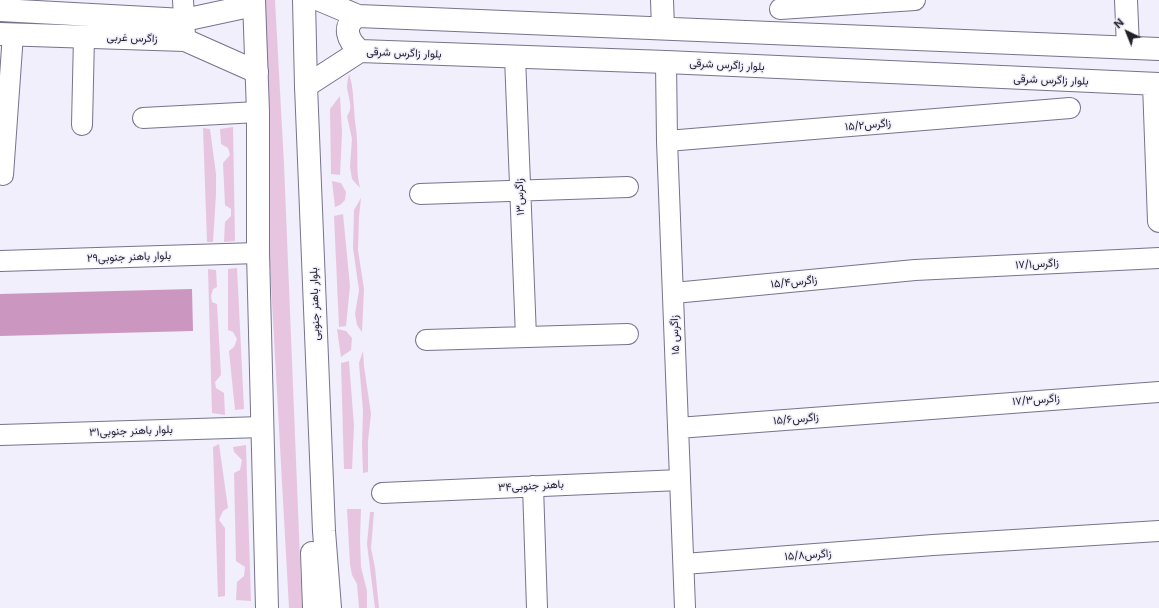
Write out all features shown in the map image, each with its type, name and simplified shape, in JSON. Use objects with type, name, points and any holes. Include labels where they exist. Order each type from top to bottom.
[{"type":"main road","name":"بلوار باهنر جنوبی","points":[[304,0],[306,86],[324,531],[330,608]]},
{"type":"main road","points":[[320,0],[358,16],[1159,49]]},
{"type":"main road","points":[[662,0],[663,28]]},
{"type":"main road","points":[[1126,0],[1128,47]]},
{"type":"main road","points":[[254,2],[258,112],[258,253],[267,608]]},
{"type":"main road","name":"زاگرس غربی","points":[[7,34],[84,37],[184,20],[254,2]]},
{"type":"main road","name":"زاگرس غربی","points":[[0,10],[184,20],[257,72]]},
{"type":"main road","points":[[358,16],[351,22],[348,31],[350,40],[360,51]]},
{"type":"main road","points":[[901,74],[903,39]]},
{"type":"main road","name":"بلوار زاگرس شرقی","points":[[306,86],[360,51],[666,62],[901,74],[1157,84]]},
{"type":"main road","points":[[1157,84],[1159,221]]},
{"type":"main road","points":[[314,608],[311,469],[318,371]]},
{"type":"main road","points":[[261,375],[281,608]]},
{"type":"street","points":[[780,9],[916,0]]},
{"type":"street","points":[[3,175],[7,34]]},
{"type":"street","points":[[82,125],[84,37]]},
{"type":"street","name":"زاگرس۱۳","points":[[515,57],[526,337]]},
{"type":"street","name":"زاگرس ۱۵","points":[[666,62],[667,141],[685,608]]},
{"type":"street","name":"زاگرس۱۵/۲","points":[[667,141],[1070,108]]},
{"type":"street","points":[[143,118],[258,112]]},
{"type":"street","points":[[420,194],[628,187]]},
{"type":"street","name":"بلوار باهنر جنوبی۲۹","points":[[0,261],[258,253]]},
{"type":"street","name":"زاگرس۱۷/۱","points":[[915,270],[1159,258]]},
{"type":"street","name":"زاگرس۱۵/۴","points":[[674,293],[915,270]]},
{"type":"street","points":[[426,340],[628,334]]},
{"type":"street","name":"زاگرس۱۷/۳","points":[[913,409],[1159,392]]},
{"type":"street","name":"زاگرس۱۵/۶","points":[[678,428],[913,409]]},
{"type":"street","name":"بلوار باهنر جنوبی۳۱","points":[[0,435],[262,427]]},
{"type":"street","name":"باهنر جنوبی۳۴","points":[[382,493],[680,480]]},
{"type":"street","points":[[533,486],[537,608]]},
{"type":"street","name":"زاگرس۱۵/۸","points":[[684,564],[933,545],[1159,531]]},
{"type":"shaded area","points":[[259,0],[275,0],[284,164],[302,608],[289,608],[269,248]]},
{"type":"shaded area","points":[[349,74],[353,95],[360,188],[352,179],[350,167],[352,139],[347,116],[350,110],[347,87]]},
{"type":"shaded area","points":[[340,96],[342,133],[340,175],[331,174],[330,109]]},
{"type":"shaded area","points":[[233,127],[235,241],[224,242],[225,222],[231,216],[231,209],[225,205],[223,163],[230,155],[228,148],[221,144],[220,129]]},
{"type":"shaded area","points":[[203,128],[210,129],[216,174],[213,242],[207,242]]},
{"type":"shaded area","points":[[332,181],[341,183],[346,192],[345,200],[340,205],[335,207]]},
{"type":"shaded area","points":[[361,198],[358,250],[364,289],[362,332],[357,325],[355,314],[359,290],[353,248],[354,210]]},
{"type":"shaded area","points":[[343,214],[350,286],[346,326],[339,327],[334,216]]},
{"type":"shaded area","points":[[237,268],[244,409],[235,410],[229,351],[234,347],[237,339],[233,332],[228,330],[228,269]]},
{"type":"shaded area","points":[[208,269],[216,270],[217,287],[213,289],[211,296],[212,302],[217,304],[221,375],[215,382],[216,388],[224,393],[225,415],[212,413]]},
{"type":"shaded area","points":[[192,289],[193,331],[0,336],[0,294]]},
{"type":"shaded area","points":[[337,329],[346,331],[352,338],[351,350],[341,357]]},
{"type":"shaded area","points":[[363,351],[371,414],[368,441],[368,472],[363,473],[363,411],[359,363]]},
{"type":"shaded area","points":[[349,361],[354,426],[352,469],[344,469],[341,363]]},
{"type":"shaded area","points":[[219,444],[228,508],[223,511],[219,520],[225,528],[225,596],[218,597],[213,447]]},
{"type":"shaded area","points":[[246,445],[251,601],[236,600],[237,582],[244,576],[245,567],[236,561],[234,473],[240,470],[242,460],[234,452],[233,447]]},
{"type":"shaded area","points":[[347,509],[361,509],[361,567],[367,591],[367,608],[359,608],[357,584],[352,575]]},
{"type":"shaded area","points":[[370,512],[374,512],[371,548],[375,568],[379,608],[375,608],[367,544]]}]
